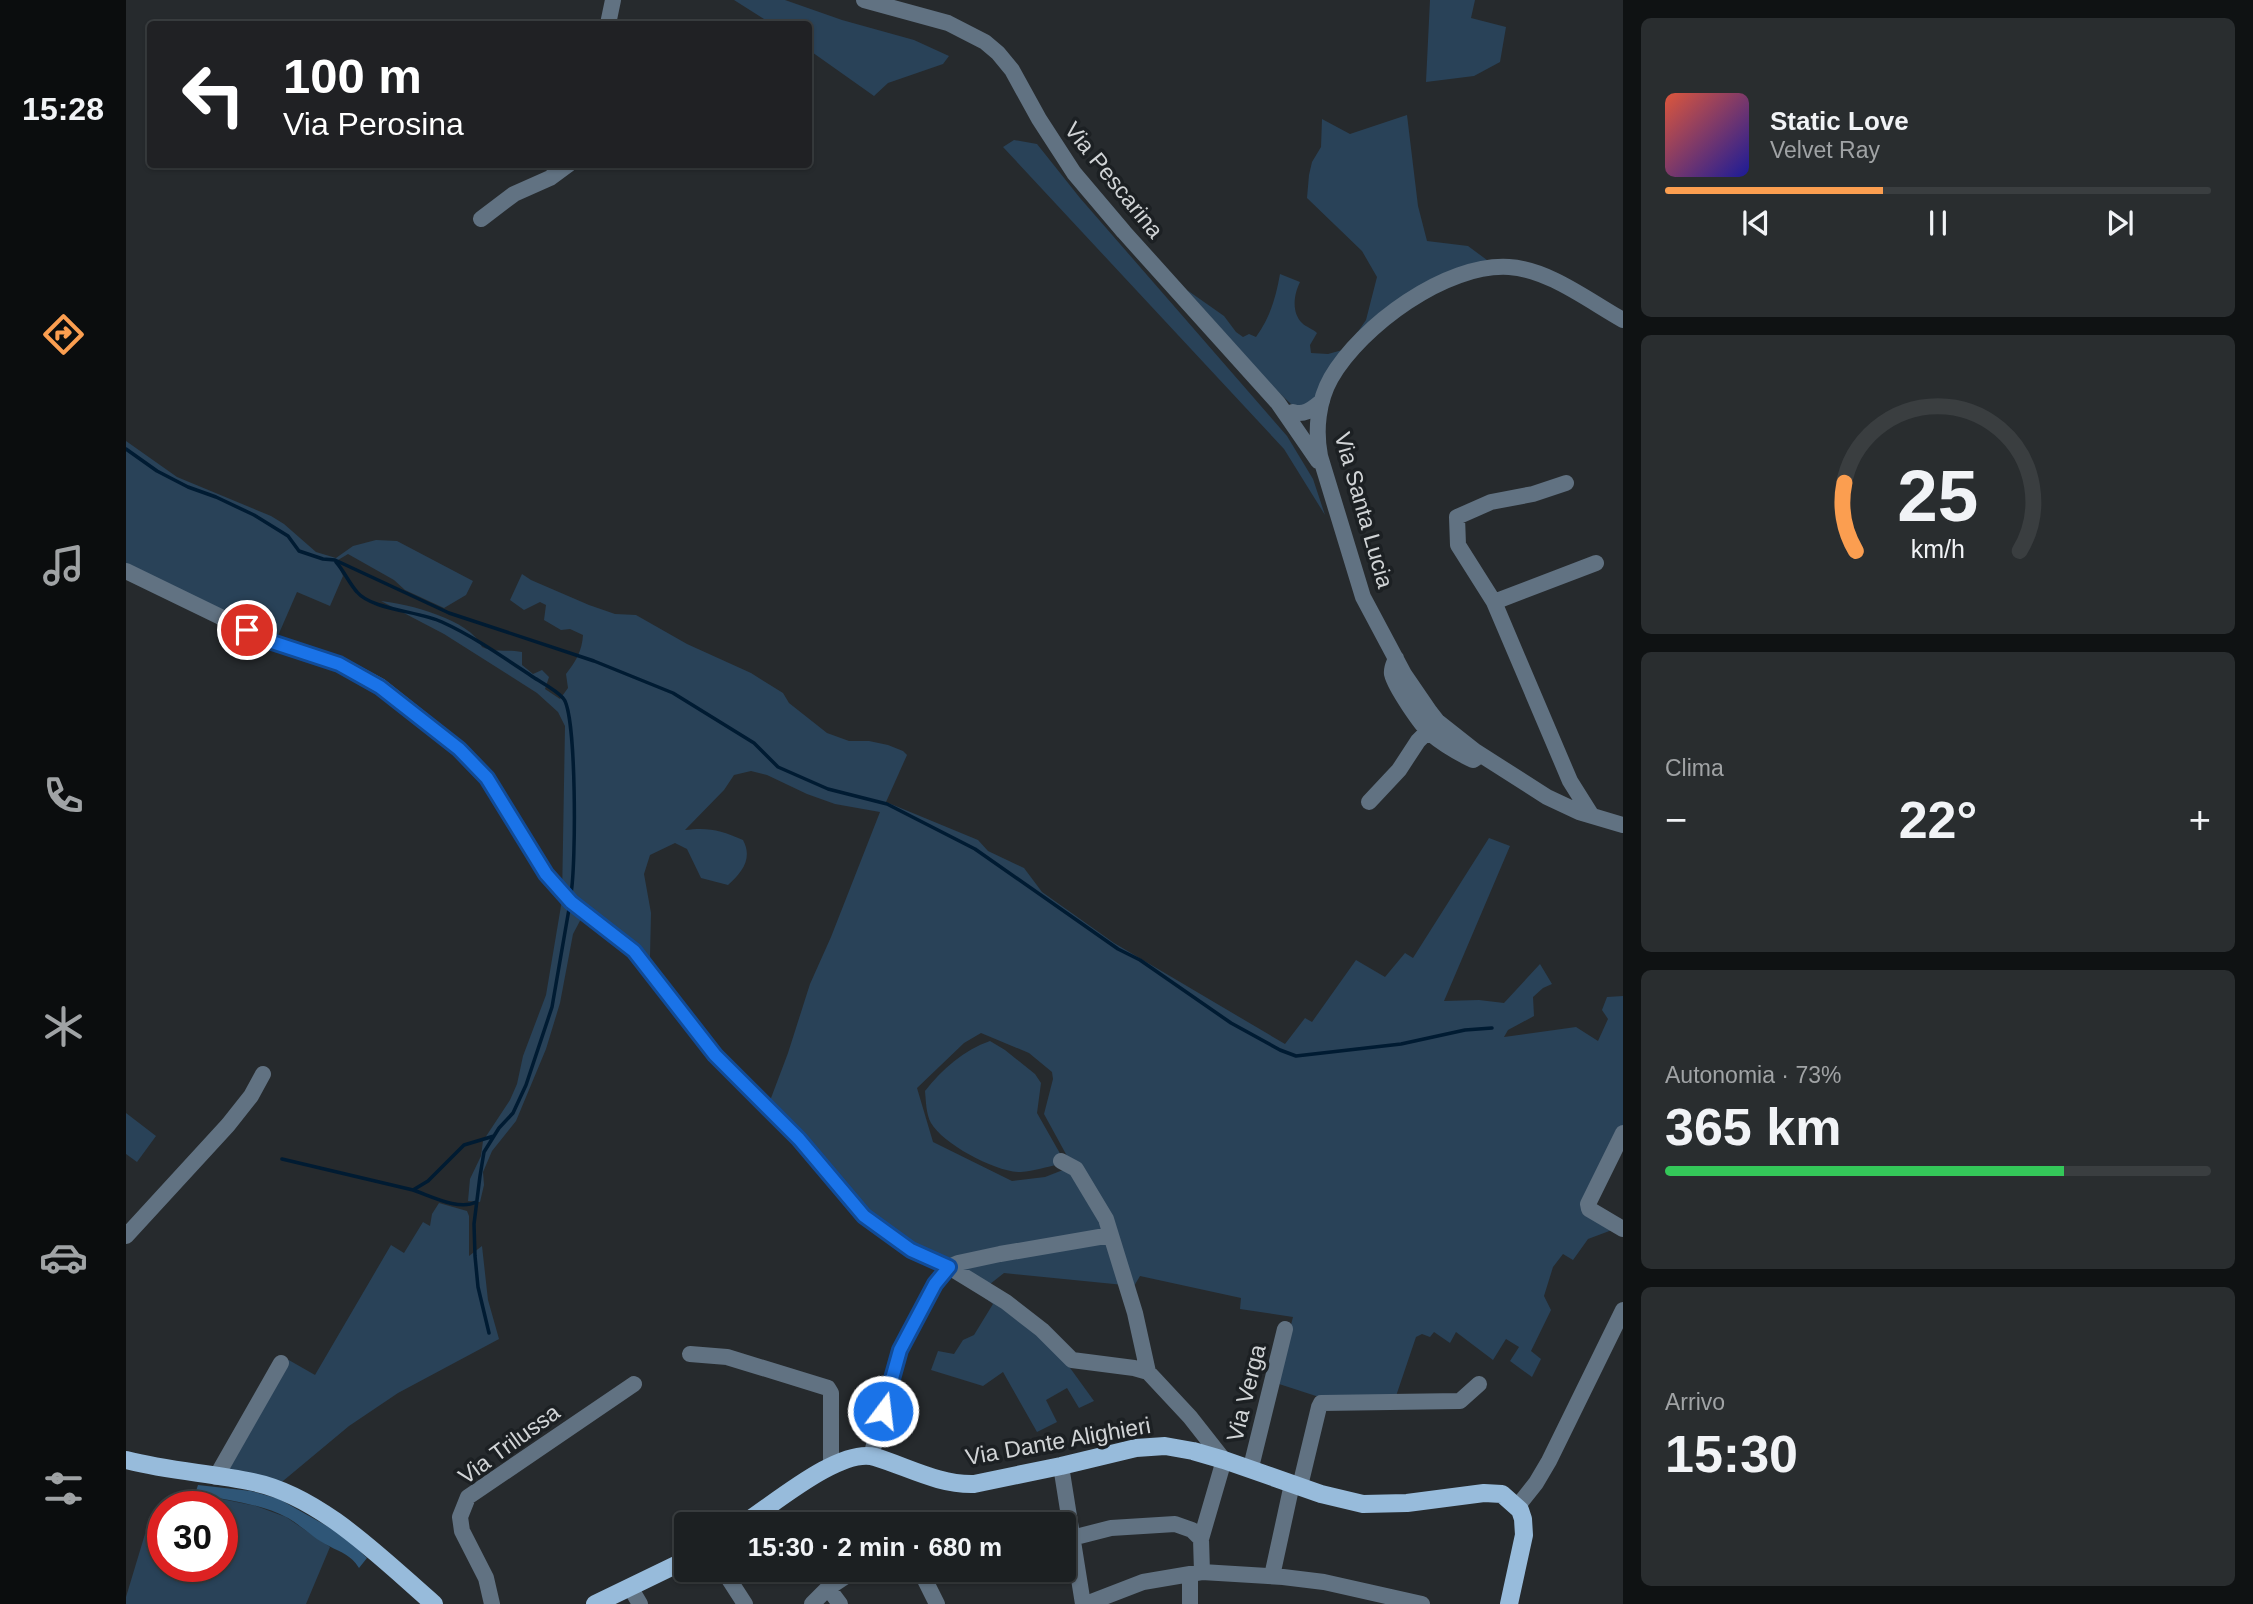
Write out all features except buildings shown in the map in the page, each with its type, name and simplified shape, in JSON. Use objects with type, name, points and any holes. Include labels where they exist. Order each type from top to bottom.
[{"type":"main road","name":"Via Dante Alighieri","points":[[761,1512],[831,1464],[844,1459],[871,1456],[945,1482],[959,1484],[1152,1446],[1179,1448],[1251,1467],[1343,1500],[1376,1505],[1498,1493],[1517,1507]]},
{"type":"main road","points":[[126,1460],[159,1469],[255,1482],[295,1498],[341,1524],[434,1604]]},
{"type":"main road","points":[[1509,1604],[1524,1535],[1523,1519],[1517,1507]]},
{"type":"main road","points":[[595,1604],[674,1566]]},
{"type":"street","points":[[609,21],[613,0]]},
{"type":"street","name":"Via Pescarina","points":[[864,0],[948,23],[968,32],[998,53],[1012,70],[1039,119],[1074,173],[1291,417],[1325,471]]},
{"type":"street","points":[[481,219],[514,194],[550,178],[564,168]]},
{"type":"street","name":"Via Santa Lucia","points":[[1623,320],[1553,279],[1522,268],[1506,266],[1443,281],[1415,297],[1354,346],[1331,379],[1322,401],[1317,432],[1325,471],[1363,597],[1413,689],[1437,721],[1480,755],[1547,797],[1566,807],[1623,825]]},
{"type":"street","points":[[1317,432],[1306,434],[1291,417],[1307,412],[1322,401]]},
{"type":"street","points":[[1566,483],[1532,494],[1491,502],[1457,517],[1458,545],[1494,602],[1570,781],[1592,816]]},
{"type":"street","points":[[1494,602],[1596,562]]},
{"type":"street","points":[[126,571],[272,642],[339,664],[380,687],[459,749],[487,778],[546,874],[571,902],[634,951],[715,1055],[799,1139],[864,1216],[911,1250],[949,1267],[1006,1302],[1042,1330],[1072,1360],[1148,1372]]},
{"type":"street","name":"Via Santa Lucia","points":[[1396,658],[1392,667],[1393,676],[1400,692],[1428,731],[1473,760],[1480,755]]},
{"type":"street","points":[[1369,802],[1399,770],[1428,731]]},
{"type":"street","points":[[126,1236],[228,1125],[251,1096],[263,1074]]},
{"type":"street","points":[[1623,1133],[1588,1204],[1589,1209],[1623,1229]]},
{"type":"street","points":[[1061,1161],[1076,1169],[1106,1219],[1135,1313],[1148,1372],[1190,1417],[1224,1460],[1201,1539],[1190,1604]]},
{"type":"street","points":[[871,1456],[900,1350],[935,1284],[949,1267],[990,1256],[1111,1235]]},
{"type":"street","points":[[1517,1507],[1549,1461],[1623,1310]]},
{"type":"street","name":"Via Verga","points":[[1251,1467],[1285,1329]]},
{"type":"street","points":[[690,1354],[727,1357],[828,1388],[831,1393],[831,1464]]},
{"type":"street","points":[[216,1477],[281,1363]]},
{"type":"street","name":"Via Trilussa","points":[[492,1604],[486,1578],[462,1531],[460,1517],[468,1497],[634,1384]]},
{"type":"street","points":[[1272,1576],[1321,1403],[1460,1401],[1479,1384]]},
{"type":"street","points":[[1061,1466],[1065,1512]]},
{"type":"street","points":[[1076,1537],[1111,1528],[1175,1524],[1192,1530],[1201,1539]]},
{"type":"street","points":[[1076,1570],[1085,1604],[1143,1582],[1196,1573],[1272,1576],[1324,1582],[1422,1604]]},
{"type":"street","points":[[731,1582],[746,1604]]},
{"type":"street","points":[[812,1604],[837,1582]]},
{"type":"street","points":[[926,1582],[937,1604]]},
{"type":"street","points":[[630,1587],[640,1604]]},
{"type":"street","points":[[828,1588],[841,1604]]},
{"type":"shaded area","points":[[734,0],[785,0],[842,20],[914,40],[949,56],[943,64],[888,83],[874,96],[812,52],[812,21],[767,21]]},
{"type":"shaded area","points":[[1430,0],[1475,0],[1471,18],[1506,27],[1500,62],[1474,76],[1426,82]]},
{"type":"shaded area","points":[[1407,115],[1418,206],[1427,241],[1468,246],[1491,263],[1378,317],[1316,402],[1301,410],[1267,381],[1187,290],[1224,316],[1243,337],[1249,334],[1256,337],[1272,307],[1280,274],[1300,282],[1295,297],[1296,314],[1302,323],[1317,333],[1310,345],[1311,353],[1328,354],[1346,349],[1366,320],[1377,277],[1362,251],[1307,198],[1312,162],[1321,147],[1322,119],[1350,134]]},
{"type":"shaded area","points":[[1014,140],[1037,144],[1080,198],[1287,436],[1313,479],[1325,515],[1284,449],[1003,147]]},
{"type":"shaded area","points":[[126,441],[177,477],[271,516],[316,552],[336,558],[353,546],[376,540],[397,541],[473,581],[466,595],[444,608],[405,590],[394,580],[348,554],[338,560],[343,576],[330,606],[297,592],[277,638],[126,568]]},
{"type":"shaded area","points":[[522,574],[589,605],[615,614],[636,615],[687,644],[751,673],[783,693],[789,703],[827,733],[849,741],[869,741],[903,751],[907,755],[886,802],[978,840],[988,851],[1024,868],[1042,892],[1114,943],[1285,1044],[1305,1018],[1312,1022],[1356,960],[1385,977],[1405,953],[1413,958],[1489,838],[1510,846],[1444,1001],[1479,1000],[1504,1003],[1540,964],[1552,984],[1533,997],[1534,1016],[1508,1030],[1504,1037],[1576,1027],[1598,1041],[1608,1019],[1602,1010],[1607,997],[1623,996],[1623,1128],[1582,1213],[1612,1230],[1588,1239],[1573,1260],[1563,1254],[1553,1267],[1544,1296],[1551,1310],[1531,1351],[1541,1359],[1532,1377],[1510,1361],[1519,1347],[1506,1339],[1493,1360],[1456,1332],[1450,1343],[1434,1332],[1430,1337],[1422,1334],[1416,1337],[1395,1399],[1339,1399],[1316,1396],[1276,1383],[1293,1317],[1240,1309],[1241,1298],[1140,1276],[1134,1286],[1004,1273],[985,1288],[1052,1343],[1094,1401],[1079,1408],[1067,1388],[1046,1400],[1057,1422],[1037,1432],[1003,1372],[983,1386],[931,1370],[938,1351],[954,1354],[963,1340],[974,1335],[993,1304],[828,1181],[765,1114],[810,984],[880,812],[835,804],[767,775],[751,771],[734,775],[724,790],[685,830],[714,830],[743,840],[747,853],[744,865],[728,885],[701,878],[687,849],[675,843],[650,855],[644,874],[651,913],[650,956],[649,965],[643,975],[619,947],[582,917],[573,934],[560,1003],[546,1049],[516,1121],[492,1151],[483,1172],[484,1185],[480,1202],[468,1201],[470,1179],[481,1156],[483,1141],[510,1100],[517,1084],[523,1056],[546,995],[562,900],[565,726],[558,712],[537,693],[444,634],[381,601],[422,609],[452,621],[465,628],[482,647],[522,652],[522,665],[533,674],[542,670],[549,677],[545,689],[560,699],[568,688],[566,674],[578,656],[583,635],[570,629],[561,630],[544,620],[546,605],[540,602],[524,610],[510,600]],"holes":[[[981,1033],[1029,1053],[1052,1072],[1053,1079],[1044,1114],[1067,1156],[1062,1157],[1037,1113],[1041,1083],[1035,1074],[990,1041],[962,1055],[925,1091],[928,1116],[937,1131],[947,1140],[998,1168],[1021,1172],[1059,1164],[1063,1170],[1045,1177],[1012,1181],[933,1142],[917,1088],[964,1043]]]},
{"type":"shaded area","points":[[126,1113],[156,1136],[137,1162],[126,1154]]},
{"type":"shaded area","points":[[439,1203],[467,1211],[469,1256],[482,1246],[488,1300],[499,1339],[398,1393],[349,1426],[277,1486],[220,1474],[287,1359],[315,1375],[391,1245],[404,1253],[423,1222],[430,1226],[432,1214]]},
{"type":"shaded area","points":[[198,1485],[251,1491],[279,1499],[343,1535],[367,1558],[359,1568],[349,1557],[318,1540],[288,1518],[257,1506],[238,1502],[238,1491],[196,1491]]},
{"type":"shaded area","points":[[238,1502],[286,1517],[330,1547],[306,1604],[126,1604],[145,1534],[147,1582],[238,1582]]},
{"type":"waterway","points":[[126,449],[157,471],[188,487],[254,515],[288,536],[299,551],[335,560],[449,613],[594,661],[673,693],[754,743],[778,767],[828,789],[887,804],[975,849],[1118,949],[1140,960],[1231,1023],[1280,1050],[1296,1056],[1401,1044],[1465,1030],[1492,1028]]},
{"type":"waterway","points":[[336,562],[364,598],[384,607],[432,618],[454,628],[499,654],[563,698],[568,709],[573,759],[571,893]]},
{"type":"waterway","points":[[489,1333],[478,1287],[474,1224],[484,1152],[499,1128],[513,1113],[526,1085],[552,1007],[569,909]]},
{"type":"waterway","points":[[282,1159],[413,1190],[428,1181],[464,1145],[494,1136]]},
{"type":"waterway","points":[[413,1190],[453,1204],[476,1202]]},
{"type":"route","points":[[247,630],[272,642],[339,664],[380,687],[459,749],[487,778],[546,874],[571,902],[634,951],[715,1055],[799,1139],[864,1216],[911,1250],[949,1267],[935,1284],[900,1350],[883,1411]]}]
